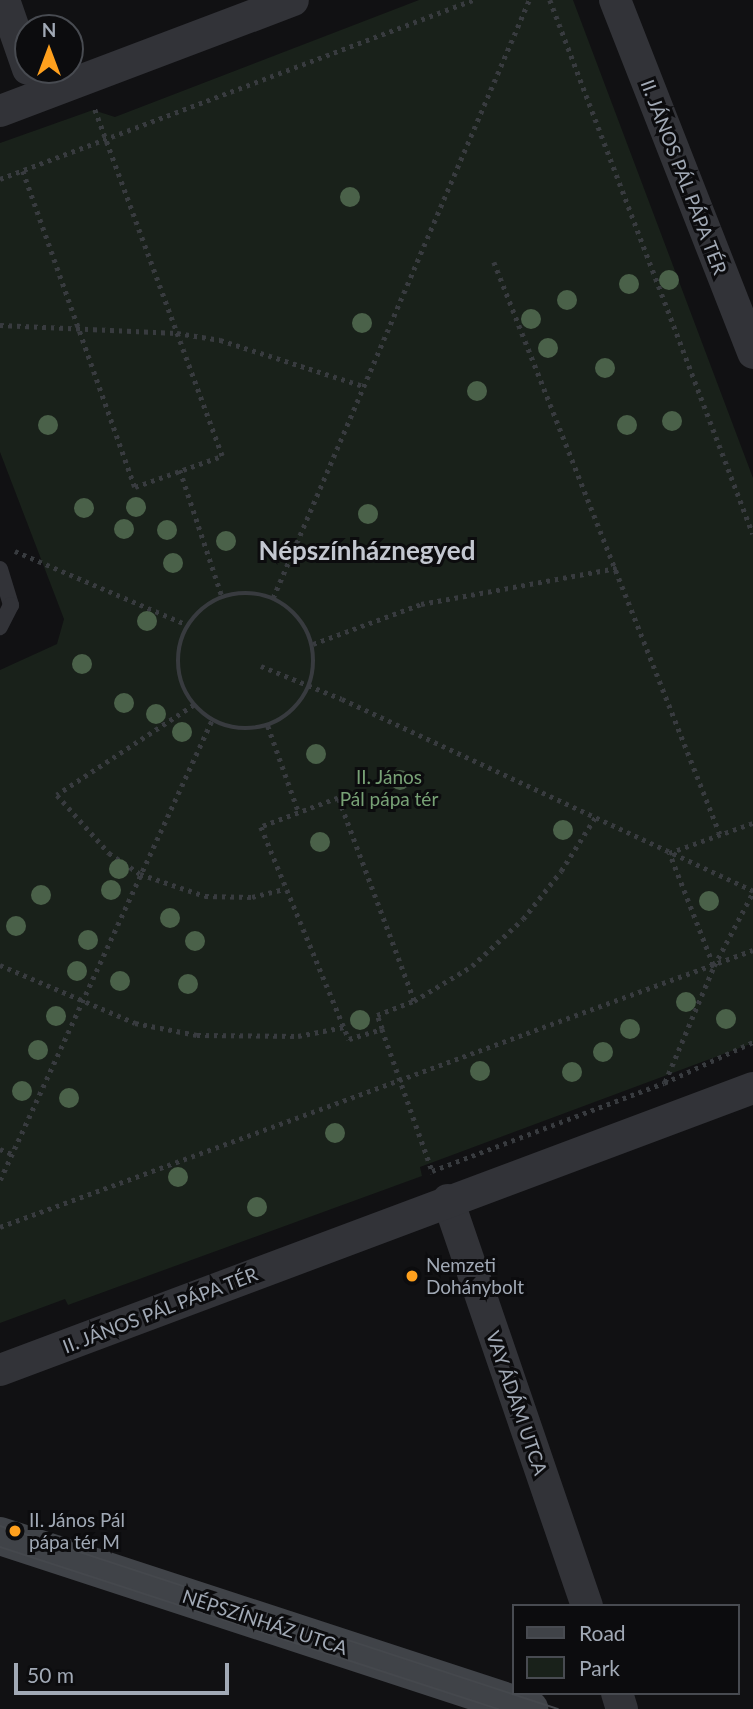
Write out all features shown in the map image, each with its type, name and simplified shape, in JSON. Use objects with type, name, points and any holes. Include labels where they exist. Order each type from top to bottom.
[{"type":"street","points":[[4,0],[14,29]]},
{"type":"street","points":[[84,81],[293,0]]},
{"type":"street","name":"II. JÁNOS PÁL PÁPA TÉR","points":[[615,0],[751,340]]},
{"type":"street","points":[[0,111],[26,84]]},
{"type":"street","name":"II. JÁNOS PÁL PÁPA TÉR","points":[[0,1370],[753,1088]]},
{"type":"street","name":"VAY ÁDÁM UTCA","points":[[448,1200],[586,1604]]},
{"type":"street","name":"NÉPSZÍNHÁZ UTCA","points":[[0,1536],[529,1709]]},
{"type":"lane","points":[[0,627],[9,617],[11,605],[1,577]]},
{"type":"path","points":[[0,179],[473,0]]},
{"type":"path","points":[[273,598],[529,0]]},
{"type":"path","points":[[550,0],[753,534]]},
{"type":"path","points":[[23,171],[75,326],[135,487],[222,456],[84,81]]},
{"type":"path","points":[[495,262],[720,834]]},
{"type":"path","points":[[0,324],[177,333],[220,340],[363,386]]},
{"type":"path","points":[[180,470],[222,596]]},
{"type":"path","points":[[8,548],[188,625]]},
{"type":"path","points":[[313,644],[421,604],[617,568]]},
{"type":"path","points":[[250,593],[273,598],[295,613],[313,644],[310,685],[292,711],[268,726],[239,729],[212,720],[194,705],[178,666],[188,625],[202,608],[222,596],[250,593]]},
{"type":"path","points":[[261,666],[310,685],[596,816],[753,892],[714,966],[664,1083]]},
{"type":"path","points":[[194,705],[57,795],[109,853],[141,874],[205,896],[252,897],[285,889]]},
{"type":"path","points":[[0,1180],[212,720]]},
{"type":"path","points":[[268,726],[299,813]]},
{"type":"path","points":[[382,1029],[349,1039],[261,827],[338,799],[414,1002]]},
{"type":"path","points":[[596,816],[561,871],[523,919],[472,965],[414,1002],[377,1015],[432,1171],[664,1083],[753,1042]]},
{"type":"path","points":[[669,853],[753,823]]},
{"type":"path","points":[[669,853],[714,966]]},
{"type":"path","points":[[0,1227],[753,950]]},
{"type":"path","points":[[0,965],[82,1003],[135,1023],[197,1035],[298,1036],[344,1027]]},
{"type":"path","points":[[0,1149],[12,1154]]},
{"type":"green space","name":"II. János Pál pápa tér","points":[[419,0],[573,0],[753,478],[753,1043],[420,1167],[422,1176],[68,1305],[65,1299],[0,1323],[0,670],[57,644],[64,619],[0,452],[0,143],[93,110],[115,117]]},
{"type":"tram line","points":[[0,1526],[512,1694]]},
{"type":"tram line","points":[[0,1547],[498,1709]]},
{"type":"tram line","points":[[515,1695],[558,1709]]},
{"type":"place","name":"Nemzeti Dohánybolt","points":[[412,1276]]},
{"type":"place","name":"II. János Pál pápa tér M","points":[[15,1531]]},
{"type":"district","name":"Népszínháznegyed","points":[[367,551]]}]
